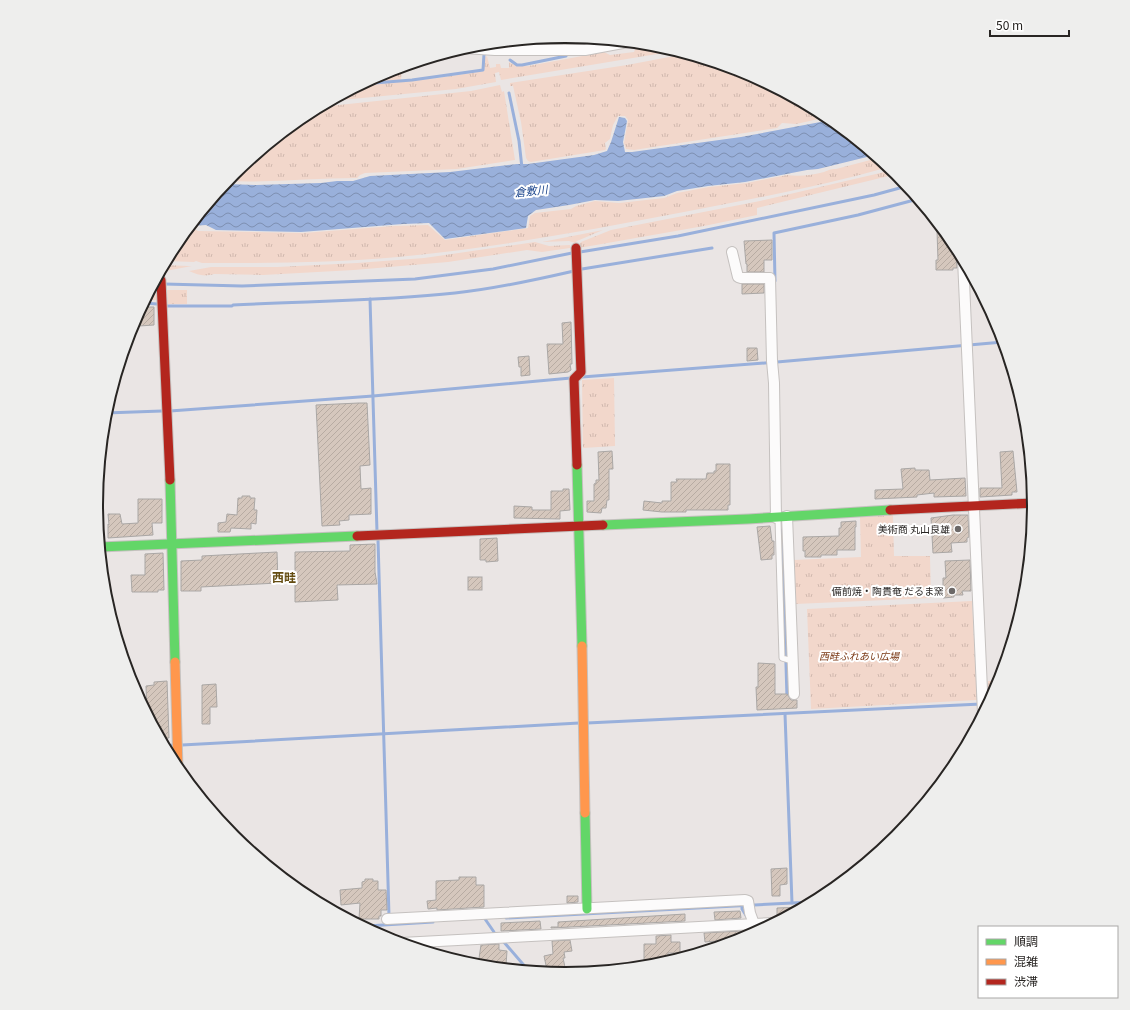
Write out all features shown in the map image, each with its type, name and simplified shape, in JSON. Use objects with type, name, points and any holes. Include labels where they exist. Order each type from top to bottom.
[{"type":"street","points":[[489,50],[585,50],[602,45]]},
{"type":"street","points":[[576,252],[581,372],[574,379],[589,909]]},
{"type":"street","points":[[732,252],[738,277],[770,278],[779,515],[788,660],[794,694]]},
{"type":"street","points":[[963,271],[982,702]]},
{"type":"street","points":[[161,284],[177,756]]},
{"type":"street","points":[[105,546],[171,540],[1027,503]]},
{"type":"street","points":[[389,919],[745,900],[748,901],[754,926]]},
{"type":"street","points":[[417,942],[750,928]]},
{"type":"green space","points":[[635,49],[661,53],[501,80],[499,72],[495,73],[496,82],[456,89],[344,100],[375,84],[438,78],[484,71],[485,57],[487,56],[490,68],[496,67],[496,64],[500,64],[501,68],[509,68],[509,62],[517,66],[528,66],[604,52],[610,55],[634,52]]},
{"type":"green space","points":[[673,56],[685,59],[742,78],[796,105],[819,119],[796,124],[782,123],[777,128],[634,150],[626,149],[624,143],[628,120],[625,116],[618,116],[613,125],[610,139],[605,143],[605,150],[531,162],[528,161],[526,158],[521,122],[513,86],[510,86],[510,83]]},
{"type":"green space","points":[[402,73],[401,80],[380,82]]},
{"type":"green space","points":[[500,85],[502,92],[504,91],[515,160],[457,169],[365,173],[357,178],[235,181],[284,138],[333,106],[471,91]]},
{"type":"green space","points":[[872,160],[882,169],[762,197],[542,238],[470,249],[398,257],[349,260],[227,263],[173,261],[195,229],[198,231],[303,233],[428,225],[445,240],[528,228],[530,216],[535,213],[571,209],[576,206],[595,201],[619,203],[664,198],[677,193],[709,187],[747,183],[787,175],[801,176]]},
{"type":"green space","points":[[885,172],[890,176],[757,208],[757,215],[579,248],[581,242],[611,230],[760,201]]},
{"type":"green space","points":[[603,230],[575,243],[569,241],[542,242]]},
{"type":"green space","points":[[535,242],[549,246],[570,245],[570,248],[542,252],[527,250],[448,262],[354,270],[263,275],[204,275],[189,271],[211,267],[277,267],[424,258]]},
{"type":"green space","points":[[170,265],[192,266],[167,271]]},
{"type":"green space","points":[[167,290],[187,290],[187,304],[168,304]]},
{"type":"green space","points":[[155,293],[158,293],[158,300],[152,300]]},
{"type":"green space","points":[[614,378],[615,446],[583,448],[582,380]]},
{"type":"green space","points":[[893,515],[894,556],[930,556],[931,598],[795,604],[794,560],[861,557],[860,517]]},
{"type":"green space","name":"西畦ふれあい広場","points":[[972,601],[977,700],[811,709],[807,609]]},
{"type":"green space","points":[[988,681],[992,681],[992,682],[988,690]]},
{"type":"water","name":"倉敷川","points":[[619,117],[625,118],[627,121],[623,142],[625,152],[741,137],[823,122],[868,157],[818,169],[745,182],[677,191],[664,196],[618,201],[595,200],[536,210],[528,216],[526,228],[445,239],[429,223],[301,232],[216,230],[206,225],[197,226],[232,184],[256,185],[353,181],[370,176],[450,172],[528,164],[594,155],[607,151]]},
{"type":"building","points":[[937,231],[956,260],[957,268],[953,268],[953,270],[936,270],[936,260],[938,260]]},
{"type":"building","points":[[772,240],[772,260],[764,260],[764,272],[747,272],[744,241]]},
{"type":"building","points":[[742,284],[764,284],[764,293],[742,294]]},
{"type":"building","points":[[148,307],[154,307],[154,325],[139,326]]},
{"type":"building","points":[[571,322],[571,370],[568,372],[549,374],[547,344],[563,344],[562,323]]},
{"type":"building","points":[[747,348],[757,348],[758,360],[747,361]]},
{"type":"building","points":[[529,356],[530,375],[521,376],[521,367],[519,367],[518,357]]},
{"type":"building","points":[[367,403],[370,465],[360,466],[361,489],[371,488],[371,514],[349,515],[349,520],[339,521],[340,525],[322,526],[316,405]]},
{"type":"building","points":[[612,451],[613,469],[609,469],[609,500],[607,500],[606,508],[602,508],[601,513],[587,512],[587,501],[594,501],[594,484],[596,483],[596,480],[599,480],[598,452]]},
{"type":"building","points":[[1013,451],[1017,492],[1012,492],[1012,495],[980,497],[980,488],[1002,488],[1000,452]]},
{"type":"building","points":[[716,464],[730,464],[730,505],[728,505],[728,510],[686,510],[686,512],[662,512],[643,510],[644,501],[662,503],[662,501],[671,501],[671,482],[677,482],[676,479],[706,479],[707,473],[714,473],[714,471],[716,471]]},
{"type":"building","points":[[915,468],[915,470],[929,470],[930,480],[965,478],[966,496],[934,497],[934,493],[917,495],[917,497],[875,499],[875,490],[903,489],[901,469]]},
{"type":"building","points":[[563,489],[569,489],[570,510],[560,511],[560,519],[514,518],[514,506],[532,507],[532,510],[551,510],[551,491],[563,491]]},
{"type":"building","points":[[242,496],[250,496],[250,498],[255,498],[254,510],[257,510],[256,524],[251,523],[251,529],[231,528],[230,532],[218,532],[218,523],[226,522],[227,514],[237,515],[238,498],[242,498]]},
{"type":"building","points":[[138,499],[162,499],[162,523],[152,523],[153,535],[108,538],[108,514],[120,514],[122,524],[138,523]]},
{"type":"building","points":[[953,515],[968,515],[969,537],[967,538],[967,542],[951,543],[952,552],[933,553],[931,518]]},
{"type":"building","points":[[856,521],[855,550],[837,550],[837,555],[805,557],[805,551],[803,551],[803,537],[839,536],[841,522]]},
{"type":"building","points":[[770,526],[772,541],[774,541],[774,555],[772,555],[772,559],[761,560],[757,527]]},
{"type":"building","points":[[497,538],[498,561],[486,562],[486,560],[480,560],[480,539]]},
{"type":"building","points":[[375,544],[375,572],[377,584],[337,585],[338,600],[295,602],[295,552],[350,551],[350,545]]},
{"type":"building","points":[[277,552],[278,583],[201,587],[201,591],[181,591],[181,561],[202,560],[202,556]]},
{"type":"building","points":[[163,553],[164,590],[158,590],[158,592],[132,592],[131,575],[145,575],[145,554]]},
{"type":"building","points":[[970,560],[971,591],[962,591],[963,595],[954,595],[954,597],[943,598],[943,578],[946,578],[945,561]]},
{"type":"building","points":[[468,577],[482,577],[482,590],[468,590]]},
{"type":"building","points":[[758,663],[775,664],[775,694],[787,694],[791,700],[797,700],[797,708],[757,710],[756,687],[758,687]]},
{"type":"building","points":[[167,681],[169,738],[166,738],[165,736],[147,700],[146,686],[154,685],[154,682]]},
{"type":"building","points":[[216,684],[217,707],[210,707],[210,724],[202,724],[202,685]]},
{"type":"building","points":[[787,868],[787,884],[780,885],[780,896],[772,896],[771,869]]},
{"type":"building","points":[[459,877],[476,877],[476,885],[484,885],[484,907],[437,910],[437,908],[428,909],[427,901],[436,900],[436,881],[459,880]]},
{"type":"building","points":[[365,879],[373,879],[373,881],[378,881],[378,890],[386,890],[387,910],[381,910],[381,916],[379,916],[379,919],[359,918],[360,903],[341,905],[340,890],[362,888],[362,882],[365,881]]},
{"type":"building","points":[[567,896],[578,896],[578,902],[567,903]]},
{"type":"building","points":[[791,907],[777,915],[777,908]]},
{"type":"building","points":[[740,911],[741,918],[715,920],[714,912]]},
{"type":"building","points":[[685,914],[685,921],[551,928],[558,927],[558,922]]},
{"type":"building","points":[[540,921],[541,929],[501,931],[501,923]]},
{"type":"building","points":[[744,931],[717,941],[705,942],[704,933]]},
{"type":"building","points":[[671,935],[671,942],[680,942],[680,952],[668,953],[668,955],[644,960],[644,944],[656,944],[656,936]]},
{"type":"building","points":[[570,940],[572,951],[564,952],[565,958],[563,958],[565,967],[546,966],[544,956],[553,954],[552,941]]},
{"type":"building","points":[[499,944],[499,950],[507,951],[506,963],[479,959],[481,945]]},
{"type":"waterway","points":[[378,83],[412,80],[483,70],[484,54]]},
{"type":"waterway","points":[[510,60],[517,65],[522,65],[566,56]]},
{"type":"waterway","points":[[509,93],[519,141],[522,168]]},
{"type":"waterway","points":[[580,252],[678,236],[874,195],[901,188]]},
{"type":"waterway","points":[[775,281],[774,233],[858,215],[912,200]]},
{"type":"waterway","points":[[582,269],[712,248]]},
{"type":"waterway","points":[[164,284],[242,286],[415,279],[493,269],[572,253]]},
{"type":"waterway","points":[[167,306],[232,306],[428,296],[500,287],[574,271]]},
{"type":"waterway","points":[[370,299],[377,532]]},
{"type":"waterway","points":[[150,303],[157,304]]},
{"type":"waterway","points":[[582,377],[997,343]]},
{"type":"waterway","points":[[170,411],[373,396],[571,378]]},
{"type":"waterway","points":[[113,413],[162,411]]},
{"type":"waterway","points":[[782,530],[787,698]]},
{"type":"waterway","points":[[378,540],[389,916]]},
{"type":"waterway","points":[[587,723],[981,704]]},
{"type":"waterway","points":[[785,714],[792,903]]},
{"type":"waterway","points":[[182,745],[579,723]]},
{"type":"waterway","points":[[506,918],[800,903]]},
{"type":"waterway","points":[[742,906],[742,909],[747,917]]},
{"type":"waterway","points":[[485,919],[494,932]]},
{"type":"waterway","points":[[375,926],[433,922]]},
{"type":"waterway","points":[[503,941],[524,965]]},
{"type":"traffic: fast","points":[[577,465],[582,646]]},
{"type":"traffic: fast","points":[[170,480],[175,662]]},
{"type":"traffic: fast","points":[[603,525],[748,519],[890,510]]},
{"type":"traffic: fast","points":[[105,547],[357,536]]},
{"type":"traffic: fast","points":[[585,813],[587,909]]},
{"type":"traffic: slow","points":[[582,646],[585,813]]},
{"type":"traffic: slow","points":[[175,662],[178,757]]},
{"type":"traffic: jam","points":[[576,248],[581,372],[574,379],[577,465]]},
{"type":"traffic: jam","points":[[161,282],[170,480]]},
{"type":"traffic: jam","points":[[890,510],[1027,503]]},
{"type":"traffic: jam","points":[[357,536],[603,525]]},
{"type":"place","name":"美術商 丸山良雄","points":[[958,529]]},
{"type":"place","name":"備前焼・陶貴奄 だるま窯","points":[[952,591]]},
{"type":"district","name":"西畦","points":[[284,578]]}]
